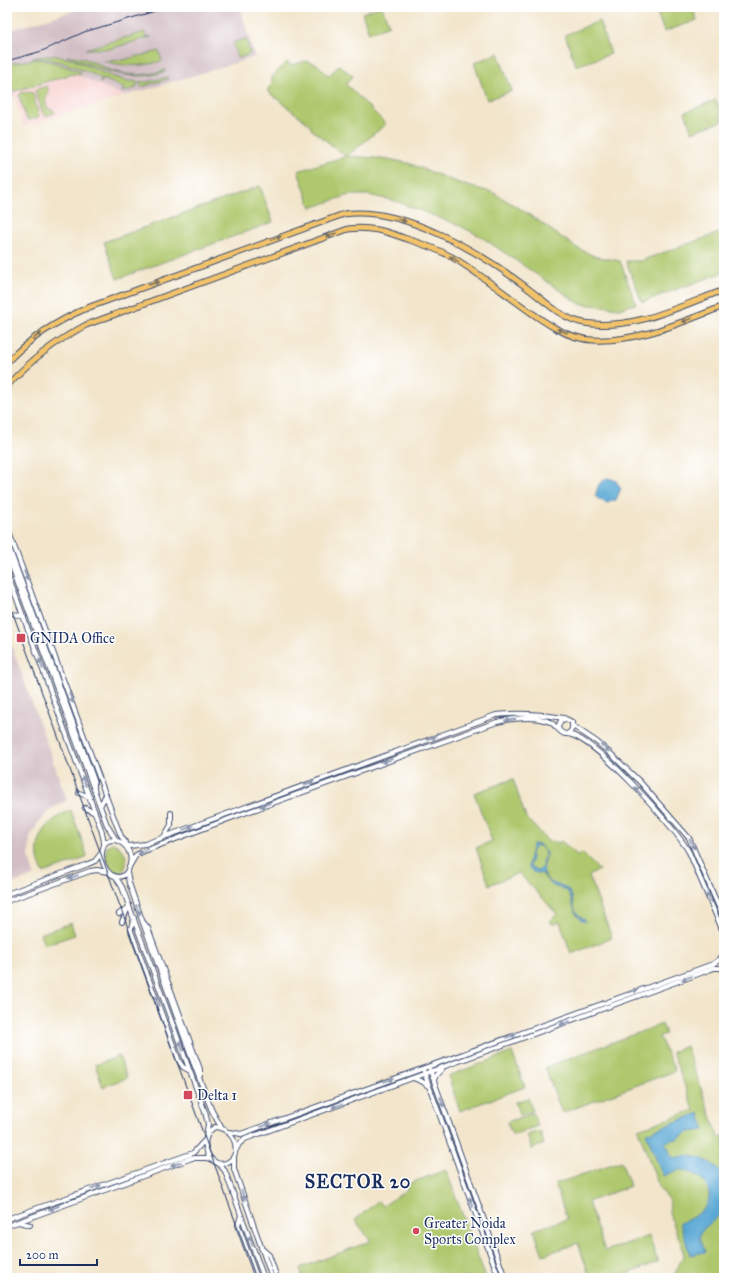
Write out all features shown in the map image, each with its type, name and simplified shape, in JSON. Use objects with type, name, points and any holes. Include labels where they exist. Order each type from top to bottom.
[{"type":"main road","points":[[7,362],[40,333],[63,318],[273,239],[344,214],[354,212],[385,215],[454,240],[525,286],[568,319],[585,323],[622,324],[644,320],[724,290]]},
{"type":"main road","points":[[7,386],[19,372],[37,356],[62,338],[86,325],[348,229],[356,228],[378,230],[452,257],[493,284],[560,332],[592,340],[633,337],[658,330],[724,306]]},
{"type":"street","points":[[7,527],[119,832],[130,857],[129,867]]},
{"type":"street","points":[[7,542],[94,780],[94,790]]},
{"type":"street","points":[[7,553],[108,829],[116,840],[125,845],[139,845],[163,837],[485,718],[513,712],[546,715],[569,720],[573,726],[597,742],[611,754],[640,782],[689,838],[724,919]]},
{"type":"street","points":[[7,572],[101,829],[104,844],[102,852],[103,862],[107,870],[118,877],[127,873]]},
{"type":"street","points":[[14,614],[24,617]]},
{"type":"street","points":[[221,1127],[212,1111],[129,883],[127,873],[129,867],[136,855],[142,852],[231,818],[497,722],[512,719],[535,719],[551,723],[565,734],[573,734],[607,759],[682,841],[724,934]]},
{"type":"street","points":[[559,730],[558,723],[565,719]]},
{"type":"street","points":[[565,734],[571,732],[573,726]]},
{"type":"street","points":[[79,793],[90,797]]},
{"type":"street","points":[[100,806],[106,795]]},
{"type":"street","points":[[84,808],[95,813]]},
{"type":"street","points":[[163,837],[171,826],[171,813]]},
{"type":"street","points":[[104,844],[111,840],[116,840]]},
{"type":"street","points":[[7,894],[21,886],[91,863],[102,852]]},
{"type":"street","points":[[7,901],[90,871],[104,871],[113,874],[122,887],[129,904],[205,1112],[208,1124],[205,1147],[208,1154],[214,1161]]},
{"type":"street","points":[[122,922],[129,904]]},
{"type":"street","points":[[119,914],[126,909]]},
{"type":"street","points":[[134,918],[131,932],[180,1064],[190,1071]]},
{"type":"street","points":[[7,1219],[192,1153],[215,1126],[221,1127],[229,1132],[241,1134],[712,964],[719,960],[724,954]]},
{"type":"street","points":[[272,1278],[234,1169],[234,1157],[236,1150],[245,1139],[714,968],[724,968]]},
{"type":"street","points":[[428,1066],[505,1278]]},
{"type":"street","points":[[434,1080],[439,1071],[445,1066]]},
{"type":"street","points":[[423,1068],[428,1086],[499,1278]]},
{"type":"street","points":[[413,1078],[428,1086]]},
{"type":"street","points":[[229,1132],[235,1144],[236,1150]]},
{"type":"street","points":[[219,1164],[225,1164],[234,1157]]},
{"type":"street","points":[[7,1226],[192,1158],[207,1158],[219,1164],[225,1171],[264,1278]]},
{"type":"street","points":[[241,1215],[238,1225],[257,1278]]},
{"type":"street","points":[[18,1222],[30,1225]]},
{"type":"street","points":[[261,1248],[269,1255],[277,1278]]},
{"type":"shaded area","points":[[86,7],[240,7],[255,57],[125,96],[76,74],[13,92],[14,97],[7,99],[7,31]]},
{"type":"shaded area","points":[[76,74],[125,96],[23,127],[13,92]]},
{"type":"shaded area","points":[[7,633],[67,800],[51,809],[38,823],[30,837],[29,856],[34,876],[7,885]]},
{"type":"green space","points":[[382,7],[389,25],[369,33],[362,13]]},
{"type":"green space","points":[[655,7],[692,7],[697,20],[664,32]]},
{"type":"green space","points":[[599,21],[611,54],[576,66],[565,35]]},
{"type":"green space","points":[[145,32],[146,37],[151,37],[109,49],[85,49]]},
{"type":"green space","points":[[244,39],[247,40],[250,54],[239,58],[237,57],[233,43]]},
{"type":"green space","points":[[159,51],[162,61],[147,64],[133,66],[104,61],[123,60]]},
{"type":"green space","points":[[498,53],[512,91],[487,100],[474,63]]},
{"type":"green space","points":[[52,55],[72,59],[111,76],[128,81],[147,82],[167,77],[168,79],[141,87],[140,83],[136,84],[137,88],[122,92],[124,88],[103,79],[100,83],[101,78],[76,67],[50,59],[31,58]]},
{"type":"green space","points":[[67,56],[84,58],[110,70],[124,74],[151,74],[165,70],[165,72],[139,76],[130,76],[92,66]]},
{"type":"green space","points":[[36,59],[53,62],[81,72],[80,75],[73,74],[7,93],[7,64]]},
{"type":"green space","points":[[306,61],[317,64],[329,76],[339,65],[353,76],[346,84],[386,124],[347,156],[388,159],[408,163],[467,186],[492,192],[524,211],[577,248],[594,256],[620,261],[636,304],[620,308],[580,304],[480,236],[458,225],[395,201],[368,195],[349,195],[311,208],[298,171],[346,156],[312,130],[309,124],[267,91],[272,83],[272,77],[287,62],[291,65]]},
{"type":"green space","points":[[47,86],[49,93],[46,98],[46,104],[55,113],[44,116],[35,91]]},
{"type":"green space","points":[[29,91],[33,93],[39,116],[38,118],[29,120],[26,118],[19,96],[21,93]]},
{"type":"green space","points":[[716,100],[723,121],[692,132],[685,112]]},
{"type":"green space","points":[[260,186],[273,222],[117,279],[104,242]]},
{"type":"green space","points":[[724,231],[724,272],[642,302],[626,261],[640,261]]},
{"type":"green space","points":[[513,779],[526,818],[549,842],[553,841],[558,843],[561,841],[578,856],[582,853],[599,870],[589,876],[612,938],[571,954],[560,922],[552,924],[550,921],[557,914],[519,873],[489,885],[476,848],[492,841],[474,793]]},
{"type":"green space","points":[[71,810],[87,855],[86,858],[43,873],[38,860],[39,842],[42,835],[51,823],[64,813]]},
{"type":"green space","points":[[113,843],[121,848],[126,856],[126,865],[121,873],[111,870],[106,863],[105,858],[107,848],[109,844]]},
{"type":"green space","points":[[71,923],[75,935],[44,945],[40,934]]},
{"type":"green space","points":[[662,1024],[666,1034],[659,1036],[675,1071],[562,1113],[545,1067]]},
{"type":"green space","points":[[686,1046],[719,1138],[724,1136],[724,1278],[673,1278],[683,1256],[683,1249],[669,1213],[670,1203],[664,1193],[660,1190],[638,1129],[694,1110],[672,1052]]},
{"type":"green space","points":[[512,1052],[525,1087],[460,1111],[448,1076]]},
{"type":"green space","points":[[119,1056],[127,1078],[103,1087],[95,1065]]},
{"type":"green space","points":[[528,1098],[533,1111],[520,1115],[515,1102]]},
{"type":"green space","points":[[533,1113],[538,1126],[512,1135],[507,1122]]},
{"type":"green space","points":[[540,1131],[544,1144],[532,1149],[527,1135]]},
{"type":"green space","points":[[621,1161],[630,1186],[588,1202],[605,1251],[649,1236],[658,1262],[616,1278],[590,1278],[578,1243],[543,1255],[534,1230],[567,1219],[555,1184]]},
{"type":"green space","name":"Greater Noida Sports Complex","points":[[446,1170],[486,1278],[303,1278],[300,1268],[371,1241],[355,1220],[378,1201],[383,1206],[408,1189],[405,1185]]},
{"type":"water","points":[[607,478],[615,480],[621,488],[616,500],[607,503],[595,496],[599,484]]},
{"type":"water","points":[[533,844],[540,845],[546,853],[544,874],[546,878],[552,883],[569,891],[577,913],[585,920],[585,922],[577,916],[575,912],[571,898],[566,890],[553,886],[546,879],[543,874],[533,872],[528,868],[528,864]],"holes":[[[536,846],[540,846],[545,854],[542,861],[543,867],[539,870],[532,869],[529,865],[532,859],[531,852]]]},
{"type":"water","points":[[699,1113],[705,1130],[689,1132],[677,1139],[668,1141],[665,1144],[669,1148],[670,1156],[692,1156],[703,1159],[714,1165],[722,1174],[724,1179],[725,1199],[723,1210],[717,1218],[701,1232],[700,1240],[705,1252],[690,1255],[680,1223],[704,1209],[709,1200],[708,1188],[700,1178],[689,1171],[678,1170],[663,1176],[646,1133]]},
{"type":"railway","points":[[7,61],[42,51],[84,32],[169,7]]},
{"type":"railway","points":[[7,597],[256,1278]]},
{"type":"place","name":"GNIDA Office","points":[[21,638]]},
{"type":"place","name":"Delta 1","points":[[188,1095]]},
{"type":"place","name":"Greater Noida Sports Complex","points":[[416,1231]]},
{"type":"district","name":"SECTOR 20","points":[[358,1182]]}]
